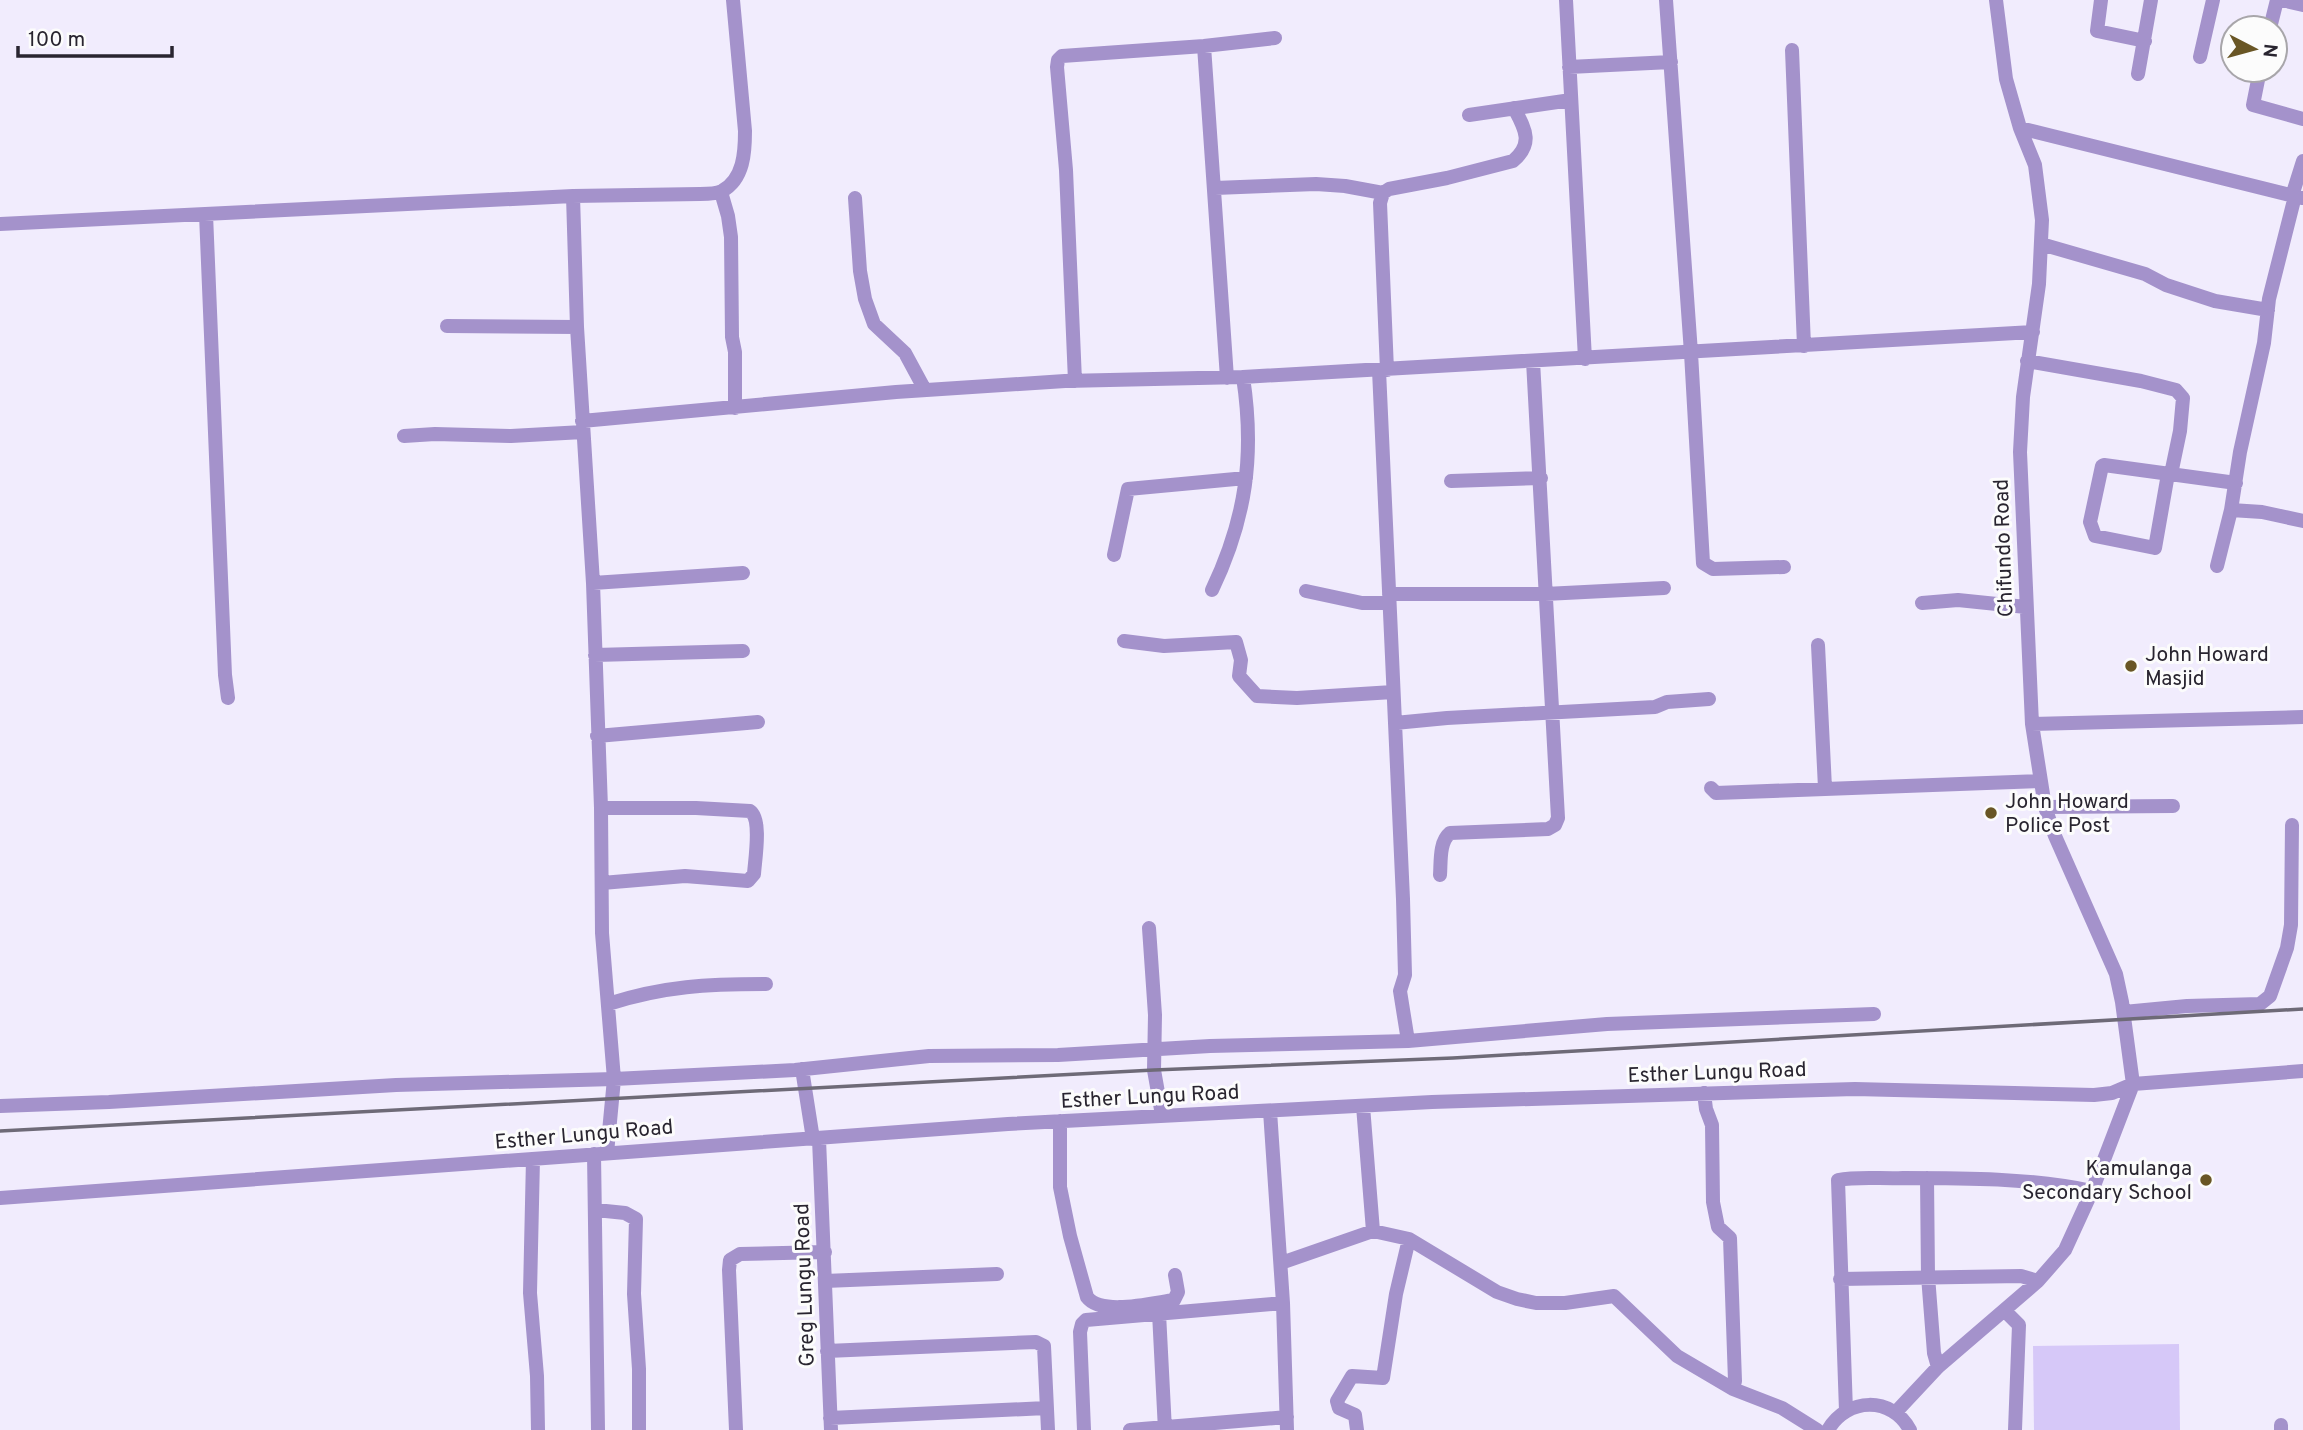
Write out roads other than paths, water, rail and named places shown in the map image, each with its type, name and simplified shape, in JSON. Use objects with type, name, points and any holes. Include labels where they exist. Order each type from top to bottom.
[{"type":"street","points":[[0,224],[573,196],[721,192],[741,169],[746,131],[733,0]]},
{"type":"street","points":[[1566,0],[1585,359]]},
{"type":"street","points":[[1666,0],[1703,563],[1713,569],[1784,567]]},
{"type":"street","name":"Chifundo Road","points":[[1996,0],[2006,79],[2020,128],[2035,165],[2042,219],[2033,332],[2023,397],[2020,452],[2032,724],[2045,807],[2055,836],[2116,974],[2124,1012],[2133,1084]]},
{"type":"street","points":[[2101,0],[2097,32],[2145,41]]},
{"type":"street","points":[[2138,74],[2151,0]]},
{"type":"street","points":[[2200,57],[2213,0]]},
{"type":"street","points":[[2282,0],[2303,5]]},
{"type":"street","points":[[1075,381],[1071,260],[1058,60],[1062,56],[1275,38]]},
{"type":"street","points":[[1204,46],[1227,378]]},
{"type":"street","points":[[1791,50],[1804,346]]},
{"type":"street","points":[[1569,67],[1671,62]]},
{"type":"street","points":[[2257,84],[2253,105],[2303,118]]},
{"type":"street","points":[[1469,115],[1571,100]]},
{"type":"street","points":[[1408,1041],[1400,991],[1405,975],[1389,598],[1380,203],[1383,193],[1389,189],[1513,161],[1522,154],[1526,145],[1524,126],[1514,108]]},
{"type":"street","points":[[2020,128],[2297,197]]},
{"type":"street","points":[[2217,566],[2231,510],[2268,310],[2297,197],[2303,161]]},
{"type":"street","points":[[1215,188],[1317,184],[1383,193]]},
{"type":"street","points":[[721,192],[731,237],[736,408]]},
{"type":"street","points":[[573,196],[582,427],[593,583],[601,883],[614,1079],[600,1154],[596,1210],[598,1430]]},
{"type":"street","points":[[855,198],[860,271],[865,299],[874,324],[905,353],[925,390]]},
{"type":"street","points":[[206,214],[228,698]]},
{"type":"street","points":[[2041,244],[2145,274],[2166,285],[2215,301],[2268,310]]},
{"type":"street","points":[[447,326],[577,327]]},
{"type":"street","points":[[404,436],[511,436],[736,408],[925,390],[1075,381],[1227,378],[1383,370],[2033,332]]},
{"type":"street","points":[[1440,875],[1443,844],[1445,838],[1451,834],[1548,829],[1555,825],[1558,818],[1534,361]]},
{"type":"street","points":[[2027,361],[2141,381],[2176,390],[2183,398],[2180,430],[2170,474],[2155,548],[2095,536],[2090,522],[2102,466],[2170,474],[2236,483]]},
{"type":"street","points":[[1212,590],[1233,538],[1250,449],[1243,377]]},
{"type":"street","points":[[1114,555],[1128,489],[1245,478]]},
{"type":"street","points":[[1451,481],[1541,478]]},
{"type":"street","points":[[2231,510],[2262,512],[2303,521]]},
{"type":"street","points":[[593,583],[743,573]]},
{"type":"street","points":[[1306,591],[1351,602],[1389,598],[1664,588]]},
{"type":"street","points":[[1922,603],[1958,600],[2026,607]]},
{"type":"street","points":[[1124,641],[1164,646],[1236,642],[1241,660],[1239,676],[1257,696],[1297,698],[1393,692]]},
{"type":"street","points":[[1818,645],[1825,788]]},
{"type":"street","points":[[594,655],[743,651]]},
{"type":"street","points":[[1395,723],[1655,707],[1667,702],[1709,699]]},
{"type":"street","points":[[2032,724],[2303,717]]},
{"type":"street","points":[[597,736],[758,722]]},
{"type":"street","points":[[1712,788],[1716,793],[2040,781]]},
{"type":"street","points":[[2045,807],[2173,806]]},
{"type":"street","points":[[601,808],[750,811],[753,812],[757,826],[754,874],[748,881],[685,876],[601,883]]},
{"type":"street","points":[[2124,1012],[2187,1006],[2260,1004],[2270,996],[2287,948],[2291,925],[2292,825]]},
{"type":"street","points":[[1149,928],[1155,1016],[1154,1070],[1162,1115]]},
{"type":"street","points":[[608,1004],[658,990],[687,986],[766,984]]},
{"type":"street","points":[[0,1106],[803,1069],[919,1056],[1058,1055],[1153,1049],[1408,1041],[1607,1024],[1874,1014]]},
{"type":"street","name":"Greg Lungu Road","points":[[803,1069],[816,1139],[825,1252],[831,1424]]},
{"type":"street","name":"Esther Lungu Road","points":[[0,1198],[1162,1115],[1432,1101],[1855,1089],[2094,1095],[2112,1093],[2133,1084],[2303,1070]]},
{"type":"street","points":[[1895,1413],[1938,1367],[2038,1281],[2065,1250],[2092,1191],[2133,1084]]},
{"type":"street","points":[[1704,1093],[1712,1125],[1713,1202],[1718,1227],[1730,1238],[1735,1381],[1733,1389]]},
{"type":"street","points":[[1363,1106],[1373,1231]]},
{"type":"street","points":[[1130,1430],[1287,1423],[1281,1263],[1270,1111]]},
{"type":"street","points":[[1060,1121],[1060,1187],[1087,1297],[1091,1302],[1104,1307],[1174,1300],[1178,1292],[1175,1275]]},
{"type":"street","points":[[533,1159],[529,1273],[538,1430]]},
{"type":"street","points":[[1846,1411],[1838,1180],[1927,1178],[2055,1183],[2092,1191]]},
{"type":"street","points":[[1927,1178],[1928,1276],[1934,1353],[1938,1367]]},
{"type":"street","points":[[596,1210],[625,1213],[636,1219],[635,1326],[639,1369],[639,1430]]},
{"type":"street","points":[[1281,1263],[1373,1231],[1409,1239],[1497,1292],[1517,1300],[1565,1303],[1615,1296],[1677,1356],[1733,1389],[1782,1408],[1818,1430]]},
{"type":"street","points":[[1357,1430],[1355,1415],[1339,1408],[1337,1401],[1352,1376],[1382,1378],[1396,1294],[1409,1239]]},
{"type":"street","points":[[736,1430],[730,1260],[740,1254],[825,1252]]},
{"type":"street","points":[[825,1281],[997,1274]]},
{"type":"street","points":[[1840,1279],[2021,1276],[2038,1281]]},
{"type":"street","points":[[1084,1430],[1080,1332],[1082,1324],[1092,1318],[1283,1303]]},
{"type":"street","points":[[2005,1311],[2019,1325],[2015,1430]]},
{"type":"street","points":[[1159,1313],[1165,1428]]},
{"type":"street","points":[[827,1351],[1037,1342],[1044,1346],[1048,1430]]},
{"type":"street","points":[[1828,1430],[1846,1411],[1866,1404],[1895,1413],[1910,1430]]},
{"type":"street","points":[[831,1424],[1046,1408]]},
{"type":"railway","points":[[0,1131],[1154,1070],[1453,1058],[2303,1009]]},
{"type":"place","name":"John Howard Masjid","points":[[2131,666]]},
{"type":"place","name":"John Howard Police Post","points":[[1991,813]]},
{"type":"place","name":"Kamulanga Secondary School","points":[[2206,1180]]}]
